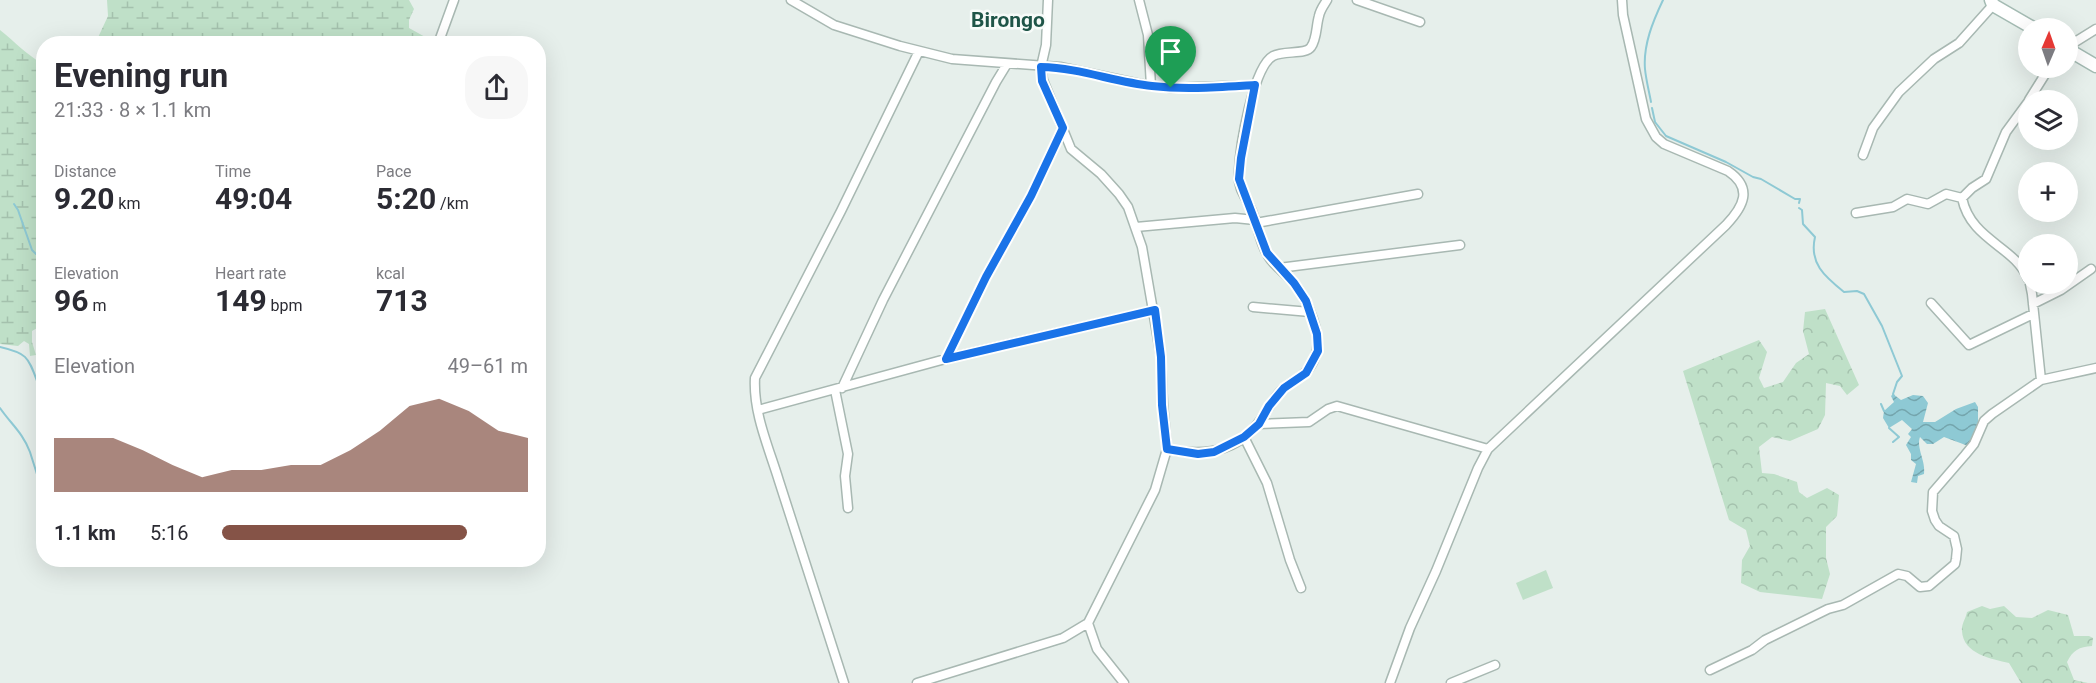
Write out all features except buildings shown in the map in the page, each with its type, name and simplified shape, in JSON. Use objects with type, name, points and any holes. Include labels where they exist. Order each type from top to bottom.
[{"type":"street","points":[[441,36],[454,0]]},
{"type":"street","points":[[791,0],[828,23],[919,51],[969,61],[1085,71],[1151,86],[1180,88],[1255,85]]},
{"type":"street","points":[[917,683],[1063,638],[1088,623],[1155,490],[1167,449],[1162,405],[1161,357],[1155,310],[1136,227],[1128,207],[1119,194],[1101,174],[1071,148],[1042,81],[1041,67],[1046,45],[1048,0]]},
{"type":"street","points":[[1139,0],[1148,35],[1151,86]]},
{"type":"street","points":[[1167,449],[1198,454],[1214,452],[1244,437],[1259,424],[1284,388],[1306,373],[1315,359],[1318,343],[1310,312],[1301,291],[1267,253],[1241,189],[1239,170],[1255,85],[1268,60],[1275,55],[1310,50],[1319,14],[1327,0]]},
{"type":"street","points":[[1357,0],[1420,22]]},
{"type":"street","points":[[1390,683],[1410,628],[1488,449],[1726,225],[1738,212],[1742,203],[1744,193],[1735,176],[1664,144],[1651,129],[1642,104],[1623,15],[1622,0]]},
{"type":"street","points":[[1863,155],[1873,128],[1899,92],[1928,65],[1959,43],[1992,2],[2006,6],[2021,18]]},
{"type":"street","points":[[2078,40],[2096,28]]},
{"type":"street","points":[[844,683],[805,568],[758,410],[754,395],[755,378],[841,211],[919,51]]},
{"type":"street","points":[[2078,55],[2096,66]]},
{"type":"street","points":[[848,508],[845,476],[848,454],[838,389],[1007,64]]},
{"type":"street","points":[[1962,198],[1986,179],[2006,132],[2018,116]]},
{"type":"street","points":[[946,359],[986,277],[1031,196],[1063,128]]},
{"type":"street","points":[[1136,227],[1235,218],[1255,222],[1418,194]]},
{"type":"street","points":[[1856,213],[1893,207],[1907,199],[1928,204],[1946,194],[1962,198]]},
{"type":"street","points":[[1962,198],[1978,229],[2018,263]]},
{"type":"street","points":[[1279,268],[1460,244]]},
{"type":"street","points":[[2033,304],[2061,290],[2091,269]]},
{"type":"street","points":[[2032,294],[2040,380]]},
{"type":"street","points":[[1931,303],[1969,345],[2033,314]]},
{"type":"street","points":[[1253,307],[1310,312]]},
{"type":"street","points":[[758,410],[946,359],[1155,310]]},
{"type":"street","points":[[1710,670],[1752,650],[1766,639],[1828,609],[1843,605],[1898,574],[1907,576],[1920,587],[1929,586],[1955,564],[1957,542],[1954,536],[1939,526],[1935,520],[1932,511],[1933,492],[1974,444],[1984,421],[2040,380],[2096,368]]},
{"type":"street","points":[[1259,424],[1309,422],[1328,409],[1337,406],[1488,449]]},
{"type":"street","points":[[1244,437],[1267,483],[1290,560],[1301,588]]},
{"type":"street","points":[[1088,623],[1097,649],[1124,683]]},
{"type":"street","points":[[1451,683],[1495,665]]},
{"type":"green space","points":[[107,0],[409,0],[414,9],[409,20],[409,28],[423,36],[99,36],[108,16]]},
{"type":"green space","points":[[0,30],[36,59],[36,329],[32,331],[32,342],[36,355],[30,356],[29,344],[24,341],[18,346],[0,344]]},
{"type":"green space","points":[[1825,309],[1859,385],[1847,395],[1840,386],[1826,383],[1825,415],[1818,429],[1790,441],[1772,437],[1759,447],[1762,473],[1774,474],[1797,482],[1799,492],[1807,498],[1827,488],[1839,495],[1837,516],[1826,527],[1826,558],[1830,574],[1822,599],[1760,592],[1741,583],[1742,560],[1750,546],[1746,530],[1729,520],[1683,371],[1759,340],[1767,352],[1759,378],[1764,388],[1783,382],[1796,363],[1809,354],[1803,331],[1805,312]]},
{"type":"green space","points":[[1546,570],[1553,588],[1523,600],[1516,583]]},
{"type":"green space","points":[[1982,606],[1990,609],[2004,606],[2016,617],[2032,618],[2048,610],[2068,615],[2074,636],[2093,638],[2092,646],[2077,650],[2067,662],[2074,680],[2088,683],[2021,683],[2009,663],[1987,657],[1973,650],[1964,639],[1962,626],[1967,612]]},
{"type":"water","points":[[1893,394],[1901,400],[1913,395],[1923,396],[1928,403],[1923,422],[1935,422],[1956,409],[1975,402],[1978,407],[1978,438],[1970,439],[1971,447],[1944,437],[1933,444],[1927,444],[1920,437],[1919,446],[1924,474],[1918,476],[1917,483],[1911,482],[1916,464],[1911,460],[1911,454],[1906,445],[1911,437],[1908,434],[1912,429],[1902,420],[1889,428],[1883,418],[1884,411],[1894,402],[1891,396]]},
{"type":"waterway","points":[[1651,102],[1645,69],[1647,42],[1663,0]]},
{"type":"waterway","points":[[1652,108],[1655,122],[1666,136],[1761,179],[1795,199],[1800,199],[1799,203]]},
{"type":"waterway","points":[[14,204],[32,250],[36,254]]},
{"type":"waterway","points":[[1799,208],[1802,210],[1803,224],[1815,237],[1814,254],[1824,274],[1844,292],[1857,291],[1864,294],[1882,326],[1902,376],[1897,382],[1894,396]]},
{"type":"waterway","points":[[0,347],[15,351],[25,357],[36,378]]},
{"type":"waterway","points":[[1881,404],[1884,411]]},
{"type":"waterway","points":[[0,408],[27,445],[36,471]]},
{"type":"waterway","points":[[1889,428],[1899,437],[1893,442]]},
{"type":"district","name":"Birongo","points":[[1008,20]]},
{"type":"route","points":[[1041,67],[1085,71],[1140,84],[1171,88],[1255,85],[1239,170],[1241,189],[1252,210],[1270,259],[1301,291],[1306,301],[1318,343],[1315,359],[1306,373],[1284,388],[1255,428],[1244,437],[1223,448],[1198,454],[1167,449],[1162,405],[1161,357],[1155,310],[946,359],[986,277],[1031,196],[1063,128],[1042,81],[1041,67]]}]
